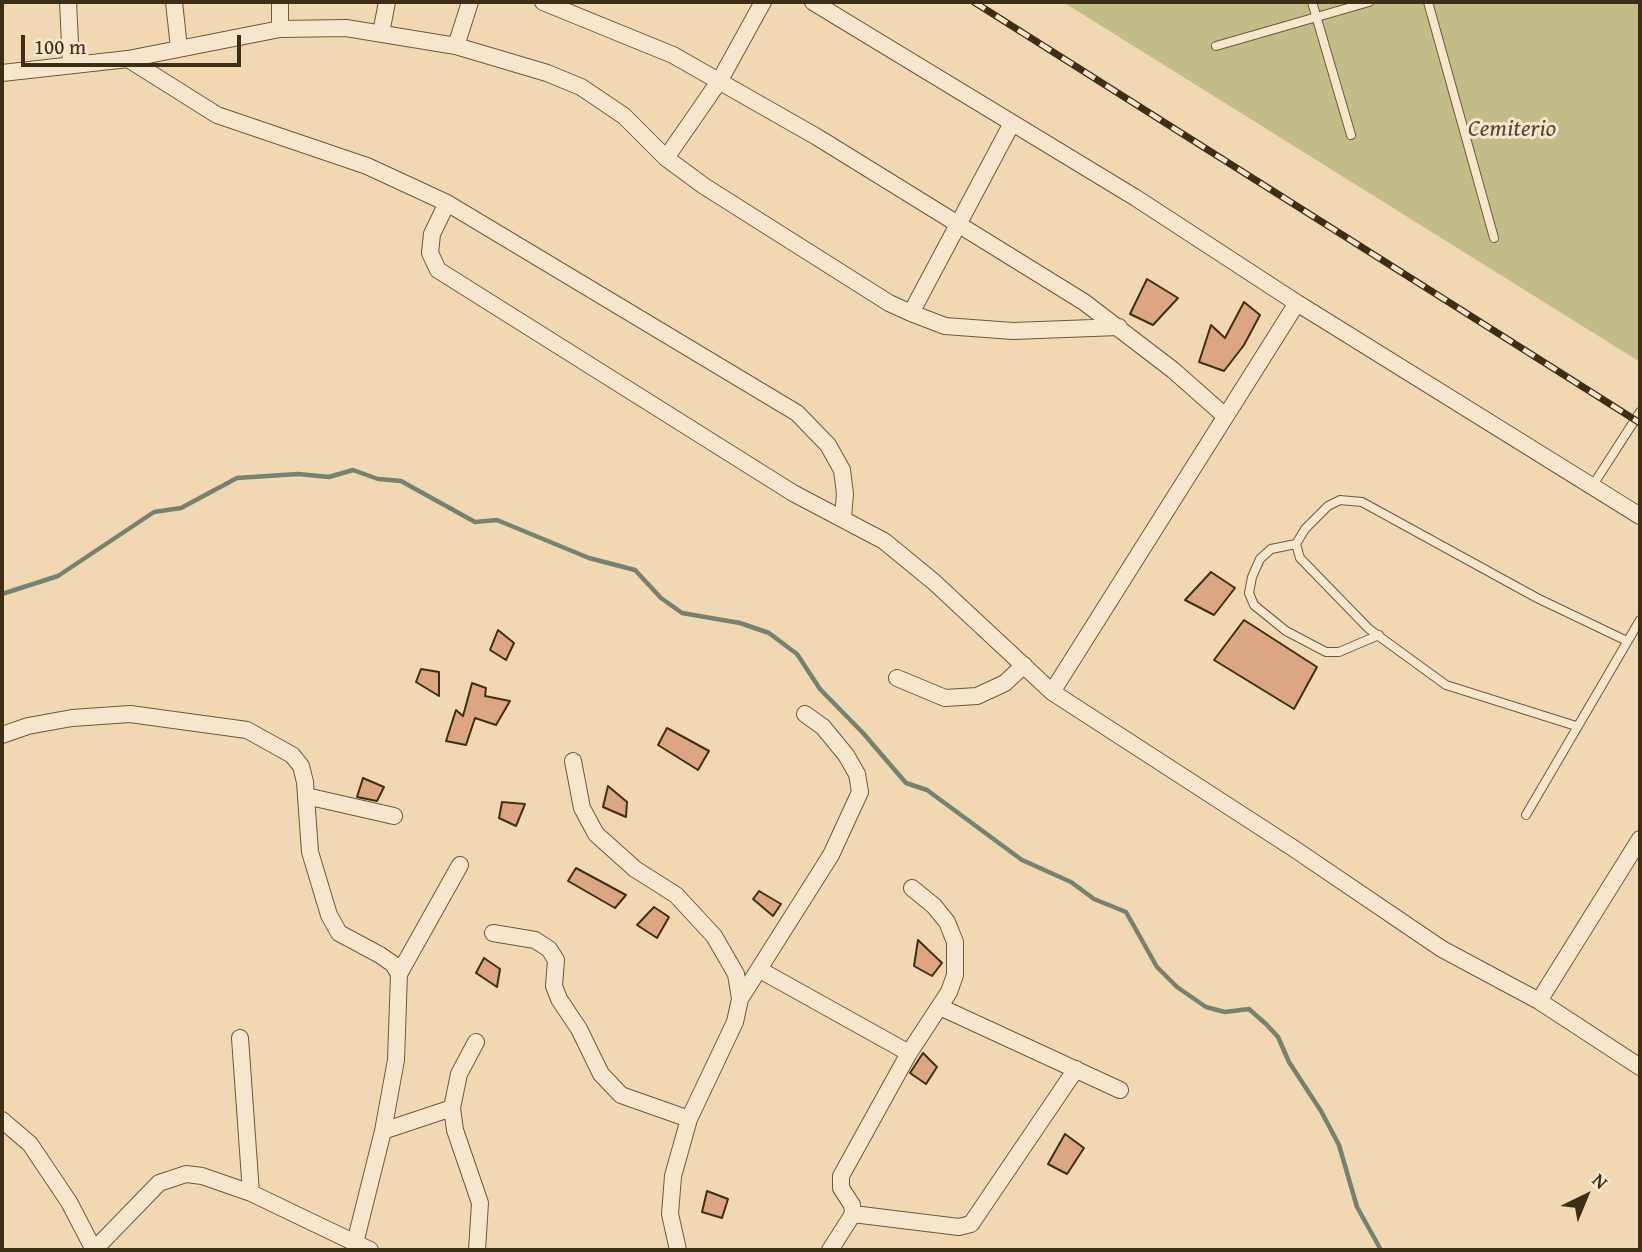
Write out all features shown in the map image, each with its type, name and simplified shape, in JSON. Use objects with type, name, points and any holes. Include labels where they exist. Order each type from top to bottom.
[{"type":"street","points":[[68,2],[71,64]]},
{"type":"street","points":[[174,2],[179,48]]},
{"type":"street","points":[[279,2],[280,29]]},
{"type":"street","points":[[381,33],[387,2]]},
{"type":"street","points":[[456,46],[470,2]]},
{"type":"street","points":[[543,2],[673,55],[720,80],[957,223],[1084,302],[1119,327],[1225,416]]},
{"type":"street","points":[[666,158],[720,80],[763,2]]},
{"type":"street","points":[[813,2],[1136,198],[1297,303],[1640,516]]},
{"type":"street","points":[[2,73],[128,58],[280,29],[346,28],[456,46],[547,73],[581,87],[624,116],[666,158],[789,240],[889,303],[911,313],[945,326],[1013,331],[1119,327]]},
{"type":"street","points":[[128,58],[217,115],[367,166],[447,203],[797,413],[828,444],[842,470],[843,517]]},
{"type":"street","points":[[911,313],[1011,124]]},
{"type":"street","points":[[447,203],[432,234],[430,253],[438,270],[793,493],[884,541],[1052,692],[1293,848],[1442,949],[1539,1002],[1640,1067]]},
{"type":"street","points":[[1052,692],[1297,303]]},
{"type":"street","points":[[897,678],[945,698],[976,696],[1005,683],[1024,665]]},
{"type":"street","points":[[2,736],[28,726],[72,718],[130,714],[247,730],[292,755],[300,766],[306,796],[310,852],[329,915],[339,933],[380,955],[393,964],[400,974]]},
{"type":"street","points":[[740,999],[831,855],[860,792],[857,774],[846,755],[822,727],[805,714]]},
{"type":"street","points":[[573,761],[582,808],[596,834],[635,869],[676,895],[714,936],[736,974],[740,999],[735,1022],[690,1119],[673,1176],[670,1214],[678,1250]]},
{"type":"street","points":[[306,796],[394,816]]},
{"type":"street","points":[[1539,1002],[1640,839]]},
{"type":"street","points":[[355,1242],[383,1131],[396,1060],[400,974],[460,865]]},
{"type":"street","points":[[830,1250],[853,1214],[852,1205],[841,1188],[841,1176],[909,1052],[940,1007],[954,975],[955,942],[947,922],[934,906],[912,888]]},
{"type":"street","points":[[493,933],[535,940],[549,949],[556,960],[554,986],[559,999],[579,1029],[600,1074],[621,1095],[690,1119]]},
{"type":"street","points":[[760,970],[909,1052]]},
{"type":"street","points":[[940,1007],[1121,1090]]},
{"type":"street","points":[[240,1038],[251,1193]]},
{"type":"street","points":[[476,1042],[460,1074],[452,1108],[456,1130],[480,1203],[477,1250]]},
{"type":"street","points":[[853,1214],[959,1227],[971,1224],[1076,1069]]},
{"type":"street","points":[[383,1131],[452,1108]]},
{"type":"street","points":[[2,1120],[30,1144],[69,1202],[94,1250],[124,1216],[159,1183],[172,1177],[202,1176],[251,1193],[370,1250]]},
{"type":"lane","points":[[1312,2],[1350,135]]},
{"type":"lane","points":[[1216,46],[1369,2]]},
{"type":"lane","points":[[1429,2],[1494,238]]},
{"type":"lane","points":[[1592,485],[1640,412]]},
{"type":"lane","points":[[1379,635],[1339,652],[1326,652],[1286,631],[1254,605],[1249,593],[1260,559],[1270,549],[1296,544],[1328,506],[1340,500],[1362,502],[1537,598],[1627,641]]},
{"type":"lane","points":[[1296,544],[1300,558],[1379,635],[1446,685],[1576,726]]},
{"type":"lane","points":[[1526,815],[1640,620]]},
{"type":"green space","name":"Cemiterio","points":[[1063,2],[1640,2],[1640,362]]},
{"type":"building","points":[[1147,279],[1178,298],[1153,325],[1130,314]]},
{"type":"building","points":[[1244,302],[1260,315],[1244,345],[1224,371],[1199,362],[1211,325],[1225,338]]},
{"type":"building","points":[[1211,572],[1235,588],[1214,615],[1185,600]]},
{"type":"building","points":[[1244,620],[1317,667],[1294,709],[1214,660]]},
{"type":"building","points":[[498,630],[514,643],[506,660],[490,650]]},
{"type":"building","points":[[421,669],[439,672],[439,696],[416,682]]},
{"type":"building","points":[[472,683],[486,688],[485,696],[510,701],[496,725],[475,718],[466,745],[446,741],[456,710],[463,716]]},
{"type":"building","points":[[667,728],[709,751],[698,770],[658,745]]},
{"type":"building","points":[[363,778],[384,787],[377,801],[357,797]]},
{"type":"building","points":[[608,786],[627,802],[626,817],[603,807]]},
{"type":"building","points":[[502,802],[525,804],[516,826],[499,818]]},
{"type":"building","points":[[576,868],[626,895],[615,908],[568,881]]},
{"type":"building","points":[[759,891],[781,904],[773,916],[753,899]]},
{"type":"building","points":[[654,907],[669,917],[657,938],[637,925]]},
{"type":"building","points":[[918,940],[942,963],[932,976],[914,966]]},
{"type":"building","points":[[484,958],[500,969],[497,987],[476,973]]},
{"type":"building","points":[[923,1053],[937,1067],[926,1084],[910,1073]]},
{"type":"building","points":[[1065,1134],[1084,1148],[1067,1174],[1048,1164]]},
{"type":"building","points":[[707,1191],[728,1199],[722,1218],[702,1212]]},
{"type":"waterway","points":[[2,594],[58,576],[154,512],[181,508],[237,478],[298,474],[329,477],[353,470],[378,479],[401,481],[475,522],[497,520],[589,558],[635,570],[661,598],[682,613],[740,623],[769,633],[797,654],[820,689],[906,783],[927,790],[1022,860],[1071,882],[1094,899],[1126,912],[1157,967],[1177,987],[1206,1007],[1225,1012],[1249,1009],[1266,1024],[1278,1037],[1289,1062],[1321,1111],[1339,1145],[1357,1207],[1381,1250]]},
{"type":"railway","points":[[974,2],[1640,423]]}]
